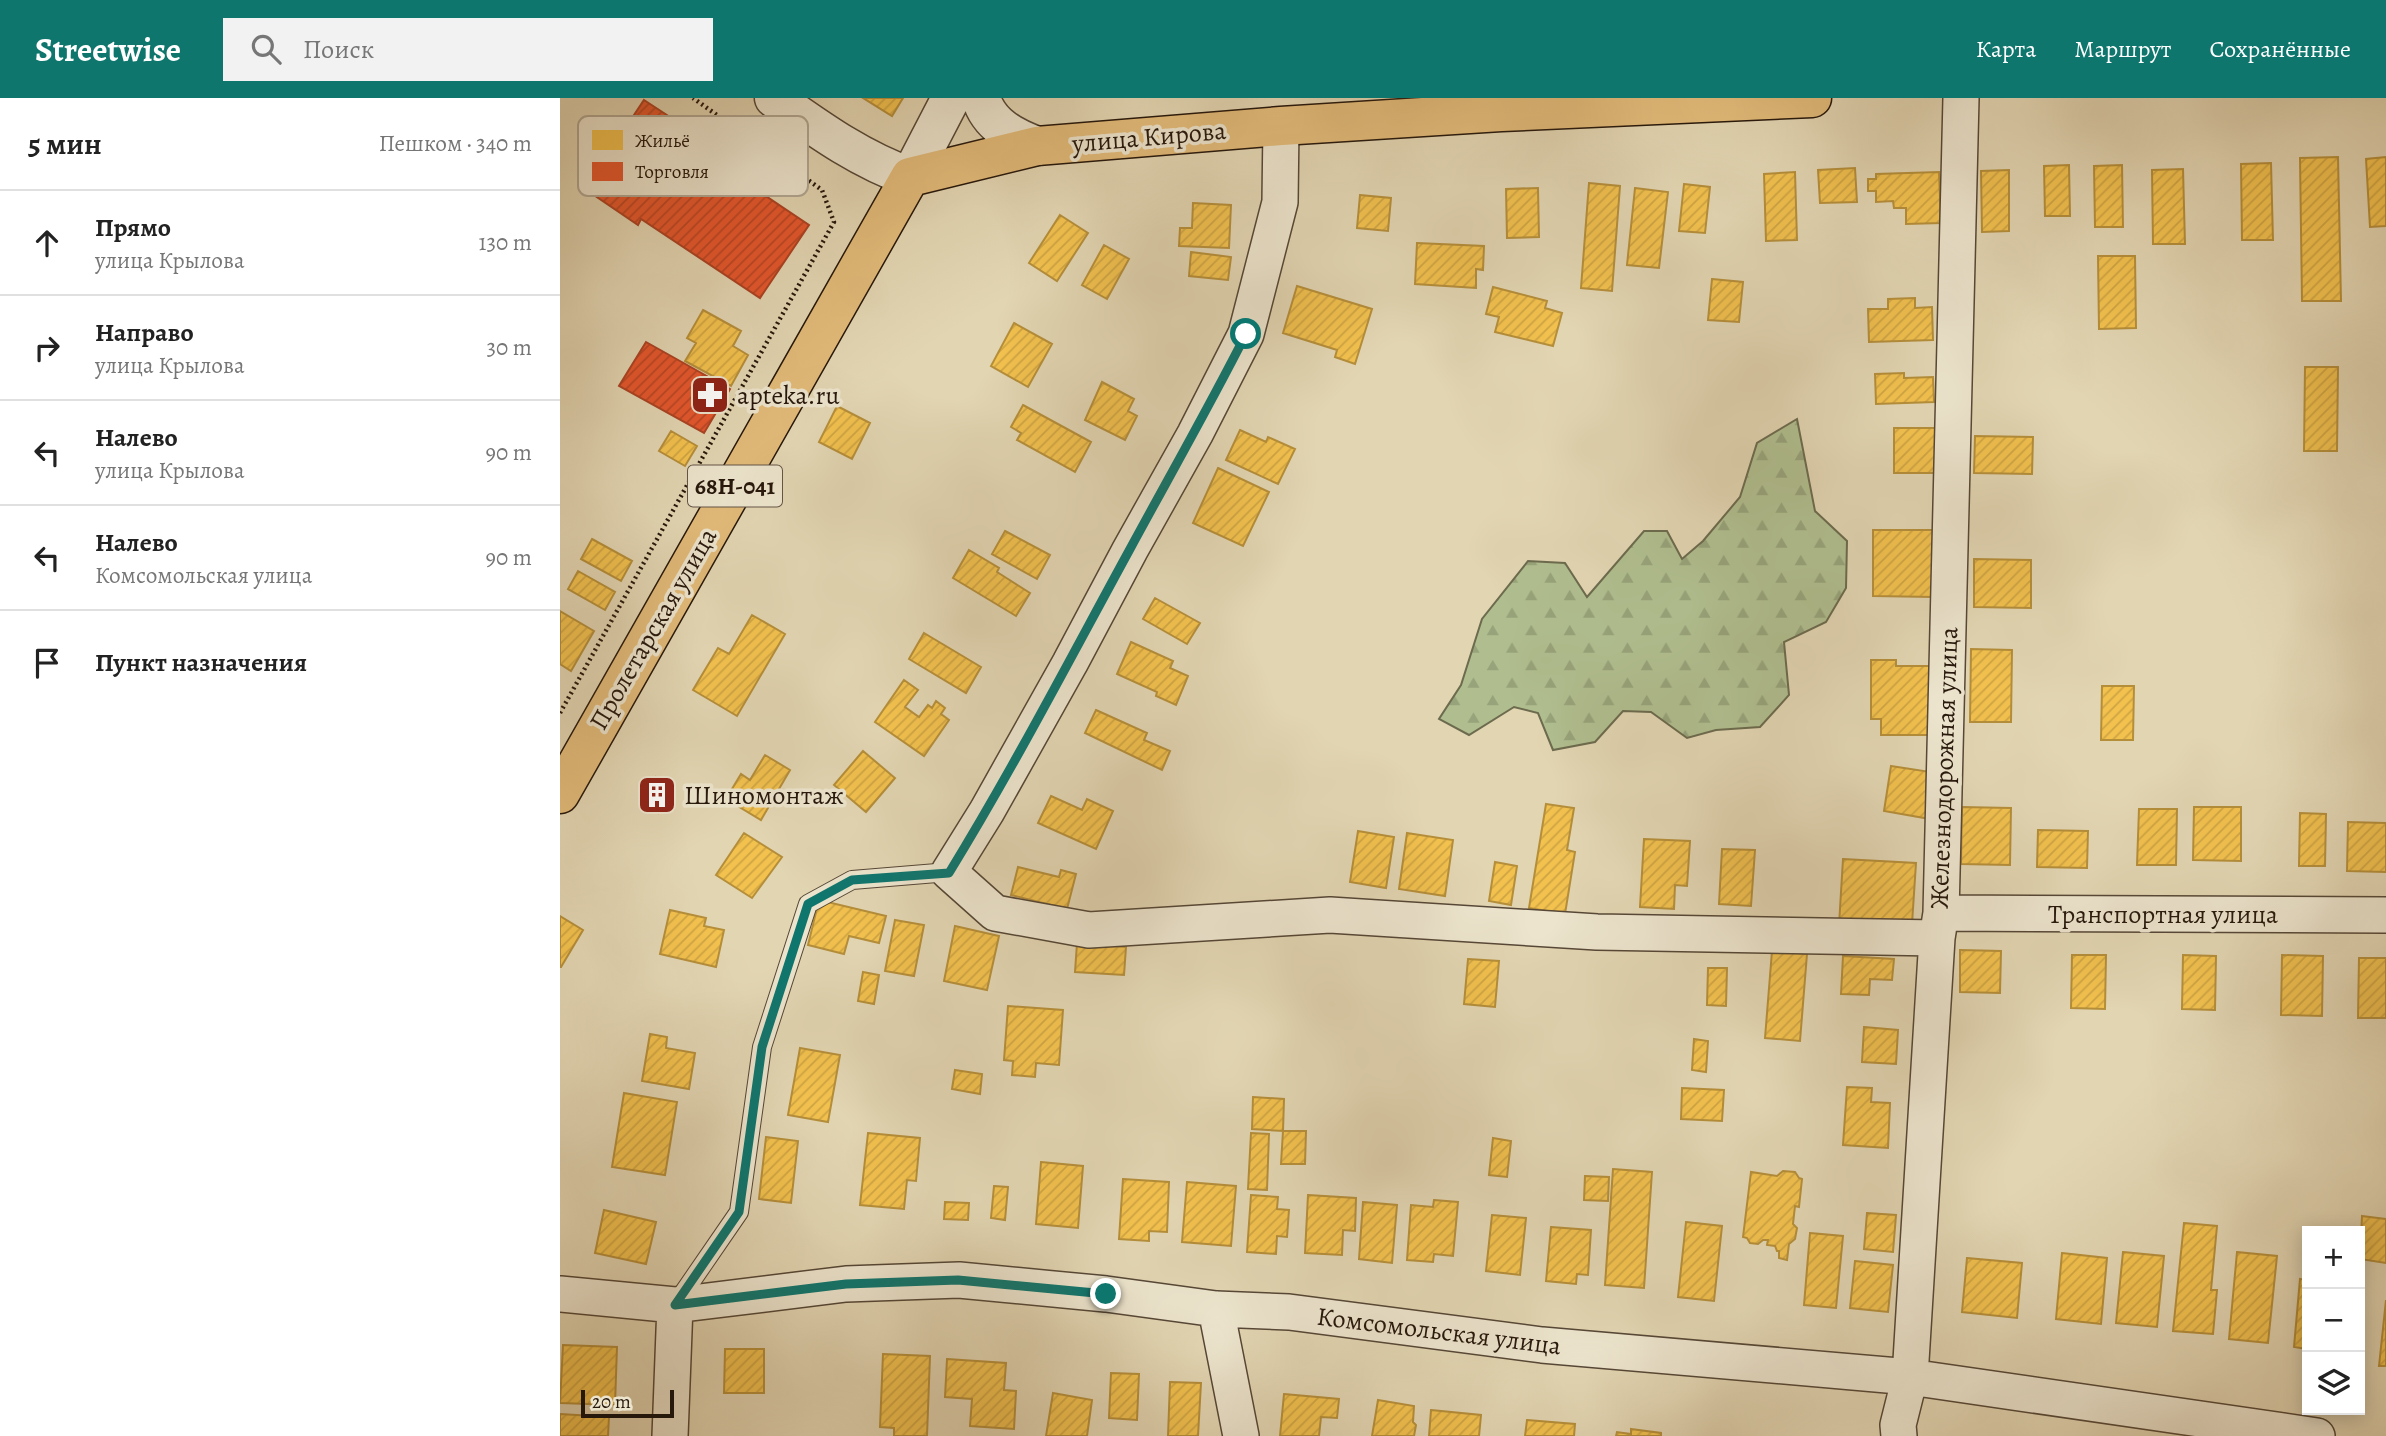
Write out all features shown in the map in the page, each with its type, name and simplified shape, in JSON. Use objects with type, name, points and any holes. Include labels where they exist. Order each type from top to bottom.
[{"type":"main road","name":"улица Кирова","points":[[910,177],[1037,146],[1281,126],[1501,112],[1812,98]]},
{"type":"main road","name":"Пролетарская улица","points":[[560,794],[910,177]]},
{"type":"street","points":[[774,98],[800,116]]},
{"type":"street","name":"Пролетарская улица","points":[[910,177],[951,98]]},
{"type":"street","points":[[981,98],[995,123],[1013,137],[1037,146]]},
{"type":"street","name":"Железнодорожная улица","points":[[1899,1436],[1898,1425],[1910,1377],[1939,926],[1961,98]]},
{"type":"street","points":[[808,122],[853,153],[910,177]]},
{"type":"street","points":[[949,873],[1070,663],[1195,434],[1246,334],[1280,202],[1281,126]]},
{"type":"street","name":"Транспортная улица","points":[[949,873],[995,913],[1088,930],[1330,915],[1597,932],[2386,915]]},
{"type":"street","name":"Комсомольская улица","points":[[560,1294],[675,1305],[846,1284],[958,1280],[1106,1294],[1216,1309],[1289,1312],[1542,1345],[1910,1377],[2317,1436]]},
{"type":"street","points":[[670,1436],[675,1305]]},
{"type":"street","points":[[1216,1309],[1241,1436]]},
{"type":"lane","points":[[675,1305],[739,1212],[762,1047],[808,904],[852,880],[949,873]]},
{"type":"path","points":[[693,98],[718,116]]},
{"type":"path","points":[[560,713],[834,222],[822,190],[808,180]]},
{"type":"green space","points":[[1797,419],[1815,511],[1847,541],[1846,588],[1826,622],[1784,642],[1789,695],[1760,727],[1716,730],[1687,738],[1651,712],[1623,711],[1595,742],[1553,750],[1538,713],[1514,707],[1469,735],[1439,719],[1461,685],[1482,619],[1528,561],[1565,563],[1587,597],[1644,531],[1667,531],[1682,559],[1703,541],[1740,497],[1757,443]]},
{"type":"building: Жильё","points":[[863,98],[903,98],[892,116]]},
{"type":"building: Жильё","points":[[2338,157],[2341,301],[2302,301],[2300,158]]},
{"type":"building: Жильё","points":[[2386,157],[2386,226],[2370,227],[2366,159]]},
{"type":"building: Жильё","points":[[2271,163],[2273,240],[2242,240],[2241,164]]},
{"type":"building: Жильё","points":[[2069,165],[2070,216],[2045,216],[2044,166]]},
{"type":"building: Жильё","points":[[2122,165],[2123,227],[2095,227],[2094,166]]},
{"type":"building: Жильё","points":[[1855,168],[1857,202],[1820,203],[1818,170]]},
{"type":"building: Жильё","points":[[2183,169],[2185,244],[2153,244],[2152,170]]},
{"type":"building: Жильё","points":[[2009,170],[2009,231],[1982,232],[1981,171]]},
{"type":"building: Жильё","points":[[1795,172],[1797,240],[1766,241],[1764,174]]},
{"type":"building: Жильё","points":[[1939,172],[1941,223],[1906,224],[1906,208],[1894,208],[1893,201],[1876,202],[1876,191],[1868,191],[1868,179],[1876,179],[1876,174]]},
{"type":"building: Жильё","points":[[1589,183],[1620,186],[1612,291],[1581,288]]},
{"type":"building: Жильё","points":[[1684,184],[1710,187],[1705,233],[1679,231]]},
{"type":"building: Жильё","points":[[1538,188],[1539,237],[1507,238],[1506,189]]},
{"type":"building: Жильё","points":[[1635,188],[1668,192],[1659,268],[1627,265]]},
{"type":"building: Жильё","points":[[1360,195],[1391,198],[1388,231],[1357,228]]},
{"type":"building: Жильё","points":[[1193,203],[1231,205],[1229,248],[1179,246],[1180,228],[1192,228]]},
{"type":"building: Жильё","points":[[1060,215],[1088,233],[1057,281],[1029,263]]},
{"type":"building: Жильё","points":[[1417,243],[1484,246],[1483,270],[1476,269],[1476,288],[1415,284]]},
{"type":"building: Жильё","points":[[1104,245],[1129,259],[1107,299],[1082,285]]},
{"type":"building: Жильё","points":[[1191,252],[1231,257],[1228,280],[1189,276]]},
{"type":"building: Жильё","points":[[2098,256],[2135,256],[2136,328],[2099,329]]},
{"type":"building: Жильё","points":[[1712,279],[1743,282],[1739,322],[1708,320]]},
{"type":"building: Жильё","points":[[1297,286],[1372,309],[1355,364],[1335,357],[1337,350],[1283,333]]},
{"type":"building: Жильё","points":[[1493,287],[1547,301],[1545,308],[1562,313],[1553,346],[1495,332],[1499,317],[1486,314]]},
{"type":"building: Жильё","points":[[1915,298],[1915,308],[1932,307],[1933,340],[1869,342],[1868,309],[1888,309],[1888,299]]},
{"type":"building: Жильё","points":[[703,310],[741,331],[733,346],[748,355],[731,386],[685,361],[696,343],[687,338]]},
{"type":"building: Жильё","points":[[1014,323],[1052,344],[1028,387],[991,366]]},
{"type":"building: Жильё","points":[[2305,367],[2338,367],[2337,451],[2304,451]]},
{"type":"building: Жильё","points":[[1904,373],[1904,378],[1933,377],[1934,402],[1876,404],[1875,374]]},
{"type":"building: Жильё","points":[[1102,382],[1134,399],[1128,411],[1137,416],[1125,440],[1085,420]]},
{"type":"building: Жильё","points":[[1023,405],[1091,442],[1075,472],[1017,440],[1021,433],[1011,427]]},
{"type":"building: Жильё","points":[[837,406],[870,423],[852,459],[819,442]]},
{"type":"building: Жильё","points":[[1894,428],[1938,428],[1938,473],[1894,473]]},
{"type":"building: Жильё","points":[[1240,430],[1266,442],[1268,437],[1295,449],[1278,484],[1226,460]]},
{"type":"building: Жильё","points":[[671,431],[697,446],[685,466],[659,451]]},
{"type":"building: Жильё","points":[[1975,436],[2033,437],[2032,474],[1974,473]]},
{"type":"building: Жильё","points":[[1218,468],[1269,492],[1243,546],[1193,523]]},
{"type":"building: Жильё","points":[[1873,530],[1933,530],[1933,597],[1873,596]]},
{"type":"building: Жильё","points":[[1005,531],[1050,555],[1037,579],[992,554]]},
{"type":"building: Жильё","points":[[592,539],[632,561],[621,581],[581,559]]},
{"type":"building: Жильё","points":[[969,550],[999,568],[997,572],[1030,593],[1016,616],[953,578]]},
{"type":"building: Жильё","points":[[1974,559],[2031,560],[2031,608],[1974,607]]},
{"type":"building: Жильё","points":[[578,571],[615,592],[605,610],[568,589]]},
{"type":"building: Жильё","points":[[1155,598],[1200,623],[1187,644],[1143,619]]},
{"type":"building: Жильё","points":[[560,611],[594,631],[571,671],[560,664]]},
{"type":"building: Жильё","points":[[752,615],[785,634],[737,716],[693,690],[718,648],[729,654]]},
{"type":"building: Жильё","points":[[924,633],[981,667],[966,693],[909,659]]},
{"type":"building: Жильё","points":[[1131,642],[1173,661],[1170,668],[1188,676],[1176,705],[1156,696],[1157,692],[1117,674]]},
{"type":"building: Жильё","points":[[1971,649],[2012,650],[2011,722],[1970,722]]},
{"type":"building: Жильё","points":[[1871,660],[1896,660],[1896,666],[1930,666],[1930,735],[1881,735],[1881,719],[1871,719]]},
{"type":"building: Жильё","points":[[904,680],[918,690],[905,707],[919,717],[928,705],[932,708],[936,701],[945,708],[941,714],[949,720],[924,756],[875,722]]},
{"type":"building: Жильё","points":[[2102,686],[2134,686],[2133,740],[2101,740]]},
{"type":"building: Жильё","points":[[1096,710],[1147,733],[1144,740],[1170,751],[1162,770],[1085,733]]},
{"type":"building: Жильё","points":[[863,751],[895,778],[866,812],[834,785]]},
{"type":"building: Жильё","points":[[765,755],[790,770],[761,820],[726,799],[741,774],[750,780]]},
{"type":"building: Жильё","points":[[1891,766],[1937,773],[1930,819],[1884,811]]},
{"type":"building: Жильё","points":[[1051,796],[1082,810],[1087,799],[1113,811],[1096,849],[1038,823]]},
{"type":"building: Жильё","points":[[1546,804],[1574,808],[1567,850],[1575,852],[1565,914],[1529,908]]},
{"type":"building: Жильё","points":[[1962,807],[2011,808],[2010,865],[1961,864]]},
{"type":"building: Жильё","points":[[2194,807],[2241,807],[2241,861],[2193,860]]},
{"type":"building: Жильё","points":[[2139,809],[2177,809],[2176,865],[2137,865]]},
{"type":"building: Жильё","points":[[2300,813],[2326,814],[2325,866],[2299,866]]},
{"type":"building: Жильё","points":[[2348,822],[2386,823],[2386,872],[2347,871]]},
{"type":"building: Жильё","points":[[2038,830],[2088,831],[2087,868],[2037,867]]},
{"type":"building: Жильё","points":[[1358,831],[1394,837],[1386,888],[1350,882]]},
{"type":"building: Жильё","points":[[744,833],[782,857],[752,898],[716,875]]},
{"type":"building: Жильё","points":[[1407,833],[1453,840],[1445,896],[1399,889]]},
{"type":"building: Жильё","points":[[1644,839],[1690,841],[1687,886],[1675,885],[1674,909],[1640,907]]},
{"type":"building: Жильё","points":[[1722,849],[1755,850],[1751,906],[1719,904]]},
{"type":"building: Жильё","points":[[1843,859],[1916,863],[1912,924],[1839,925]]},
{"type":"building: Жильё","points":[[1495,862],[1517,866],[1511,905],[1489,901]]},
{"type":"building: Жильё","points":[[1018,867],[1059,877],[1061,870],[1076,874],[1067,909],[1011,895]]},
{"type":"building: Жильё","points":[[819,900],[886,916],[879,943],[849,936],[844,954],[808,945]]},
{"type":"building: Жильё","points":[[670,910],[706,918],[704,926],[724,930],[716,967],[660,954]]},
{"type":"building: Жильё","points":[[560,916],[583,930],[561,967],[560,967]]},
{"type":"building: Жильё","points":[[895,920],[924,925],[914,976],[885,971]]},
{"type":"building: Жильё","points":[[955,926],[999,936],[987,990],[944,981]]},
{"type":"building: Жильё","points":[[1077,943],[1126,947],[1124,975],[1075,972]]},
{"type":"building: Жильё","points":[[1960,950],[2001,951],[2000,993],[1960,992]]},
{"type":"building: Жильё","points":[[1772,951],[1807,954],[1800,1041],[1765,1038]]},
{"type":"building: Жильё","points":[[2072,955],[2106,955],[2105,1009],[2071,1008]]},
{"type":"building: Жильё","points":[[2183,955],[2216,956],[2215,1010],[2182,1009]]},
{"type":"building: Жильё","points":[[2282,955],[2323,956],[2322,1016],[2281,1015]]},
{"type":"building: Жильё","points":[[1843,956],[1894,959],[1892,980],[1870,979],[1869,995],[1841,994]]},
{"type":"building: Жильё","points":[[2359,958],[2386,958],[2386,1018],[2358,1018]]},
{"type":"building: Жильё","points":[[1468,959],[1499,961],[1495,1007],[1464,1004]]},
{"type":"building: Жильё","points":[[1708,968],[1727,968],[1726,1006],[1707,1005]]},
{"type":"building: Жильё","points":[[863,972],[879,975],[874,1004],[858,1001]]},
{"type":"building: Жильё","points":[[1008,1006],[1063,1010],[1059,1065],[1036,1063],[1035,1077],[1012,1075],[1013,1061],[1004,1060]]},
{"type":"building: Жильё","points":[[1864,1027],[1898,1030],[1896,1064],[1862,1062]]},
{"type":"building: Жильё","points":[[650,1034],[667,1037],[666,1048],[695,1053],[689,1089],[642,1081]]},
{"type":"building: Жильё","points":[[1694,1039],[1708,1041],[1706,1072],[1692,1070]]},
{"type":"building: Жильё","points":[[800,1048],[840,1055],[828,1122],[788,1115]]},
{"type":"building: Жильё","points":[[955,1070],[982,1074],[980,1094],[952,1089]]},
{"type":"building: Жильё","points":[[1847,1087],[1872,1088],[1871,1102],[1890,1103],[1888,1148],[1843,1145]]},
{"type":"building: Жильё","points":[[1682,1088],[1724,1090],[1722,1121],[1681,1119]]},
{"type":"building: Жильё","points":[[624,1093],[677,1102],[665,1175],[612,1167]]},
{"type":"building: Жильё","points":[[1253,1097],[1284,1099],[1283,1131],[1252,1129]]},
{"type":"building: Жильё","points":[[1283,1131],[1306,1131],[1305,1164],[1281,1164]]},
{"type":"building: Жильё","points":[[868,1133],[920,1138],[916,1181],[907,1180],[904,1209],[860,1205]]},
{"type":"building: Жильё","points":[[1251,1133],[1269,1134],[1267,1190],[1248,1189]]},
{"type":"building: Жильё","points":[[766,1137],[798,1141],[791,1203],[759,1199]]},
{"type":"building: Жильё","points":[[1493,1138],[1511,1141],[1507,1177],[1489,1175]]},
{"type":"building: Жильё","points":[[1041,1162],[1083,1166],[1078,1228],[1036,1224]]},
{"type":"building: Жильё","points":[[1613,1169],[1652,1172],[1644,1288],[1605,1285]]},
{"type":"building: Жильё","points":[[1783,1171],[1795,1172],[1802,1179],[1799,1207],[1795,1206],[1795,1239],[1789,1244],[1787,1260],[1779,1258],[1779,1251],[1775,1246],[1767,1245],[1768,1240],[1758,1244],[1750,1243],[1743,1237],[1751,1172],[1777,1176]]},
{"type":"building: Жильё","points":[[1585,1176],[1609,1177],[1608,1201],[1584,1200]]},
{"type":"building: Жильё","points":[[1123,1179],[1169,1182],[1167,1232],[1149,1231],[1149,1241],[1119,1239]]},
{"type":"building: Жильё","points":[[1187,1182],[1236,1186],[1231,1246],[1182,1242]]},
{"type":"building: Жильё","points":[[994,1186],[1008,1187],[1005,1220],[991,1218]]},
{"type":"building: Жильё","points":[[1251,1195],[1278,1197],[1277,1209],[1289,1210],[1287,1237],[1277,1236],[1276,1254],[1247,1252]]},
{"type":"building: Жильё","points":[[1308,1195],[1356,1198],[1355,1231],[1343,1230],[1342,1255],[1305,1253]]},
{"type":"building: Жильё","points":[[1434,1200],[1458,1202],[1453,1256],[1434,1254],[1433,1262],[1407,1260],[1411,1205],[1433,1207]]},
{"type":"building: Жильё","points":[[945,1202],[969,1203],[968,1220],[944,1219]]},
{"type":"building: Жильё","points":[[1363,1202],[1397,1205],[1392,1263],[1359,1259]]},
{"type":"building: Жильё","points":[[604,1210],[656,1222],[646,1264],[595,1253]]},
{"type":"building: Жильё","points":[[1867,1213],[1896,1215],[1893,1252],[1864,1249]]},
{"type":"building: Жильё","points":[[1492,1215],[1526,1218],[1520,1275],[1486,1271]]},
{"type":"building: Жильё","points":[[2362,1216],[2386,1219],[2386,1263],[2365,1260],[2365,1226],[2362,1226]]},
{"type":"building: Жильё","points":[[1686,1222],[1722,1226],[1714,1301],[1678,1297]]},
{"type":"building: Жильё","points":[[2184,1223],[2217,1226],[2211,1290],[2217,1290],[2213,1334],[2173,1331]]},
{"type":"building: Жильё","points":[[1551,1227],[1591,1230],[1588,1275],[1577,1274],[1576,1284],[1546,1281]]},
{"type":"building: Жильё","points":[[1810,1233],[1843,1236],[1836,1308],[1804,1305]]},
{"type":"building: Жильё","points":[[2123,1252],[2164,1256],[2157,1327],[2116,1323]]},
{"type":"building: Жильё","points":[[2237,1252],[2277,1256],[2268,1343],[2229,1339]]},
{"type":"building: Жильё","points":[[2062,1253],[2107,1258],[2101,1324],[2056,1319]]},
{"type":"building: Жильё","points":[[1967,1258],[2022,1263],[2017,1318],[1962,1312]]},
{"type":"building: Жильё","points":[[1855,1261],[1893,1265],[1888,1312],[1850,1308]]},
{"type":"building: Жильё","points":[[2300,1279],[2302,1348],[2294,1347]]},
{"type":"building: Жильё","points":[[2386,1300],[2386,1366],[2379,1366]]},
{"type":"building: Жильё","points":[[563,1345],[617,1347],[615,1405],[560,1403]]},
{"type":"building: Жильё","points":[[725,1349],[764,1349],[764,1393],[724,1393]]},
{"type":"building: Жильё","points":[[883,1354],[930,1356],[927,1436],[894,1436],[894,1428],[880,1427]]},
{"type":"building: Жильё","points":[[947,1359],[1006,1363],[1004,1390],[1016,1391],[1014,1429],[970,1426],[972,1399],[945,1397]]},
{"type":"building: Жильё","points":[[1111,1373],[1139,1374],[1137,1420],[1109,1418]]},
{"type":"building: Жильё","points":[[1170,1382],[1201,1383],[1198,1436],[1168,1436]]},
{"type":"building: Жильё","points":[[1053,1393],[1092,1400],[1087,1436],[1046,1436]]},
{"type":"building: Жильё","points":[[1284,1394],[1339,1399],[1337,1418],[1321,1417],[1319,1436],[1280,1436]]},
{"type":"building: Жильё","points":[[1378,1400],[1414,1406],[1414,1436],[1372,1436]]},
{"type":"building: Жильё","points":[[1431,1410],[1481,1415],[1479,1436],[1429,1436]]},
{"type":"building: Жильё","points":[[560,1414],[609,1417],[608,1436],[560,1436]]},
{"type":"building: Жильё","points":[[1527,1420],[1575,1424],[1574,1436],[1525,1436]]},
{"type":"building: Жильё","points":[[1631,1429],[1661,1433],[1661,1436],[1616,1436],[1617,1432],[1631,1434]]},
{"type":"building: Торговля","points":[[644,100],[668,116],[633,116]]},
{"type":"building: Торговля","points":[[595,196],[766,196],[809,225],[760,298],[641,219],[638,225]]},
{"type":"building: Торговля","points":[[646,342],[730,389],[704,433],[619,386]]},
{"type":"building: Торговля","name":"Шиномонтаж","points":[[656,777],[671,785],[658,813],[642,805]]},
{"type":"place","name":"apteka.ru","points":[[710,395]]},
{"type":"place","name":"Шиномонтаж","points":[[657,795]]},
{"type":"route","points":[[1106,1294],[958,1280],[846,1284],[675,1305],[739,1212],[762,1047],[808,904],[852,880],[949,873],[1070,663],[1195,434],[1246,334]]}]
